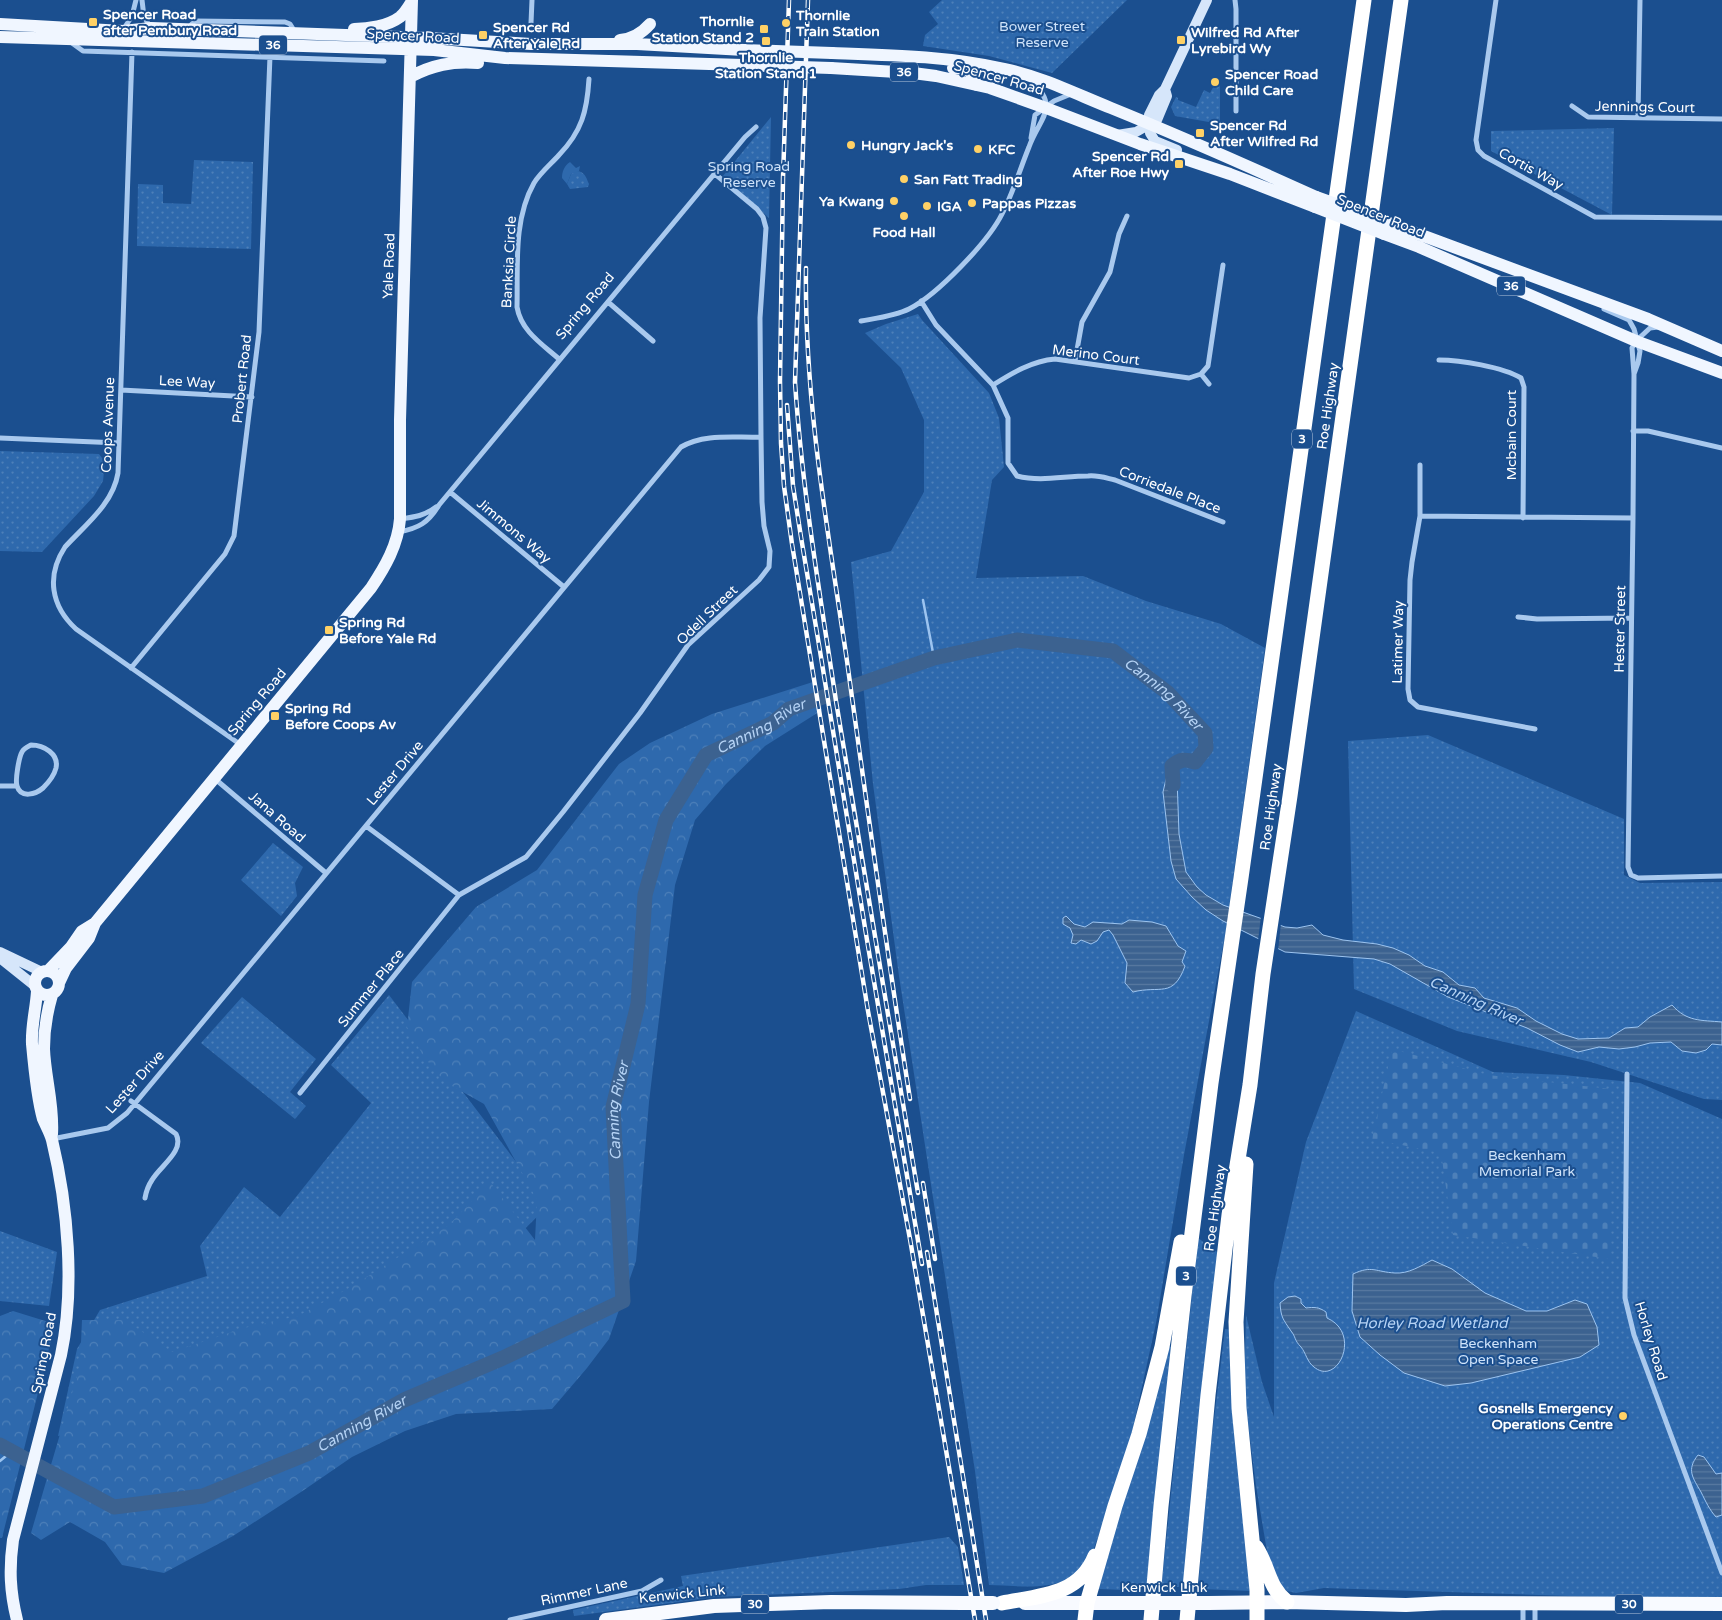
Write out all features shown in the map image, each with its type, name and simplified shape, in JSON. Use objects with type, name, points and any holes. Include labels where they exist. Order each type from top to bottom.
[{"type":"highway","name":"Roe Highway","points":[[1151,1620],[1184,1296],[1211,1083],[1364,0]]},
{"type":"highway","name":"Roe Highway","points":[[1187,1620],[1208,1395],[1229,1215],[1250,1085],[1263,974],[1290,796],[1401,0]]},
{"type":"highway","points":[[1085,1620],[1087,1603],[1115,1506],[1139,1434],[1162,1346],[1197,1147],[1211,1083]]},
{"type":"highway","points":[[1250,1085],[1251,1118],[1236,1322],[1239,1408],[1252,1540],[1257,1620]]},
{"type":"highway","points":[[997,1603],[1055,1593],[1076,1583],[1092,1565],[1115,1506]]},
{"type":"highway","points":[[1252,1540],[1262,1556],[1274,1590],[1287,1602]]},
{"type":"highway","name":"Kenwick Link","points":[[606,1620],[714,1606],[831,1602],[1287,1602],[1406,1605],[1447,1603],[1722,1604]]},
{"type":"main road","points":[[1207,0],[1165,89],[1159,95],[1149,115],[1150,133],[1155,141],[1211,162],[1230,174]]},
{"type":"main road","points":[[319,34],[342,29],[363,29],[393,22],[402,16],[412,1]]},
{"type":"main road","name":"Yale Road","points":[[399,532],[400,420],[412,1]]},
{"type":"main road","name":"Spencer Road","points":[[0,24],[123,31],[151,28],[319,34],[411,44],[434,50],[505,58],[831,68],[913,73],[976,85],[1046,108],[1117,135],[1569,290],[1718,348]]},
{"type":"main road","points":[[553,44],[566,40],[626,39],[644,31],[650,24]]},
{"type":"main road","points":[[170,30],[179,36],[244,38],[246,42],[242,45]]},
{"type":"main road","name":"Spencer Road","points":[[0,37],[242,45],[637,44],[933,58],[970,63],[1022,74],[1054,84],[1150,124],[1316,202]]},
{"type":"main road","points":[[894,55],[911,63],[966,70],[974,74],[976,85]]},
{"type":"main road","points":[[410,77],[445,63],[482,63],[505,58]]},
{"type":"main road","points":[[1117,135],[1136,132],[1150,124]]},
{"type":"main road","name":"Spencer Road","points":[[1385,228],[1419,247],[1636,341],[1722,374]]},
{"type":"main road","name":"Spring Road","points":[[52,1139],[43,1119],[32,1043],[36,978],[71,947],[82,931],[95,923],[371,588],[388,559],[399,532]]},
{"type":"main road","name":"Spring Road","points":[[17,1620],[13,1603],[10,1566],[13,1540],[65,1338],[68,1303],[66,1233],[52,1139],[53,1117],[44,1048],[48,1011],[52,995],[57,990],[66,968],[90,938],[95,923]]},
{"type":"main road","points":[[0,952],[57,976],[59,983]]},
{"type":"main road","points":[[0,958],[44,995],[52,995]]},
{"type":"street","points":[[123,31],[132,16],[136,0]]},
{"type":"street","points":[[142,0],[144,17],[151,28]]},
{"type":"street","points":[[531,23],[532,0]]},
{"type":"street","points":[[1235,0],[1236,110]]},
{"type":"street","name":"Cortis Way","points":[[1496,0],[1476,140],[1478,150],[1484,156],[1595,217],[1722,218]]},
{"type":"street","points":[[1638,117],[1640,0]]},
{"type":"street","name":"Spencer Road","points":[[68,40],[83,51],[384,61]]},
{"type":"street","name":"Coops Avenue","points":[[132,52],[118,473],[114,491],[60,555],[54,574],[54,589],[56,600],[65,618],[76,628],[241,745]]},
{"type":"street","name":"Probert Road","points":[[131,668],[225,554],[231,544],[236,526],[259,332],[270,56]]},
{"type":"street","points":[[861,321],[882,318],[908,310],[960,267],[990,232],[1001,215],[1031,141],[1044,119],[1046,108],[1044,94],[1032,80],[1022,74]]},
{"type":"street","name":"Banksia Circle","points":[[559,360],[526,329],[519,318],[517,307],[519,230],[524,204],[534,182],[569,144],[580,127],[587,104],[589,79]]},
{"type":"street","points":[[1031,141],[1035,114],[1046,108],[1054,100],[1074,93]]},
{"type":"street","name":"Jennings Court","points":[[1572,106],[1588,117],[1722,119]]},
{"type":"street","name":"Spring Road","points":[[399,532],[419,527],[431,518],[439,505],[559,360],[745,137],[756,127]]},
{"type":"street","name":"Odell Street","points":[[459,895],[526,857],[640,713],[688,646],[759,580],[769,567],[770,552],[764,526],[762,502],[761,437],[760,318],[766,228],[763,217],[757,209],[715,174]]},
{"type":"street","points":[[1075,361],[1082,322],[1110,272],[1119,234],[1127,216]]},
{"type":"street","points":[[1209,384],[1201,374],[1208,366],[1223,265]]},
{"type":"street","name":"Hester Street","points":[[1569,290],[1583,301],[1629,320],[1634,328],[1636,341],[1632,348],[1634,374],[1633,518],[1628,867],[1631,875],[1638,878],[1722,876]]},
{"type":"street","name":"Corriedale Place","points":[[921,301],[936,325],[993,384],[1008,418],[1008,463],[1017,476],[1031,480],[1102,476],[1223,522]]},
{"type":"street","points":[[608,302],[653,341]]},
{"type":"street","points":[[1636,341],[1650,328],[1664,326]]},
{"type":"street","name":"Merino Court","points":[[993,384],[1038,361],[1055,359],[1189,378],[1201,374]]},
{"type":"street","name":"Mcbain Court","points":[[1439,360],[1456,360],[1511,372],[1521,378],[1524,387],[1523,518]]},
{"type":"street","name":"Lee Way","points":[[121,390],[252,397]]},
{"type":"street","points":[[1633,431],[1648,431],[1722,448]]},
{"type":"street","name":"Lester Drive","points":[[52,1139],[108,1128],[127,1113],[133,1102],[366,826],[681,447],[691,441],[703,438],[761,437]]},
{"type":"street","points":[[0,438],[119,443]]},
{"type":"street","name":"Latimer Way","points":[[1420,465],[1420,516],[1410,580],[1408,690],[1410,700],[1418,707],[1535,729]]},
{"type":"street","name":"Jimmons Way","points":[[450,492],[564,587]]},
{"type":"street","name":"Spring Road","points":[[400,519],[426,514],[439,505]]},
{"type":"street","points":[[1420,516],[1633,518]]},
{"type":"street","points":[[1518,617],[1536,619],[1631,618]]},
{"type":"street","points":[[0,786],[17,786],[26,794],[34,794],[40,790],[54,773],[56,761],[53,754],[44,747],[31,745],[25,748],[20,758],[17,786]]},
{"type":"street","name":"Jana Road","points":[[214,777],[326,873]]},
{"type":"street","points":[[366,826],[459,895]]},
{"type":"street","name":"Summer Place","points":[[300,1094],[459,895]]},
{"type":"street","name":"Horley Road","points":[[1627,1074],[1626,1298],[1634,1335],[1722,1573]]},
{"type":"street","points":[[133,1102],[176,1134],[179,1140],[175,1152],[152,1179],[145,1198]]},
{"type":"street","name":"Rimmer Lane","points":[[510,1620],[642,1591],[661,1580]]},
{"type":"street","points":[[1523,1620],[1529,1604]]},
{"type":"street","points":[[1529,1604],[1536,1620]]},
{"type":"green space","name":"Bower Street Reserve","points":[[942,0],[1127,0],[1052,73],[989,56],[923,46],[925,35],[938,24],[929,12]]},
{"type":"green space","points":[[1217,80],[1220,81],[1220,124],[1175,116],[1171,107],[1176,97],[1178,100],[1196,107],[1204,90],[1210,93]]},
{"type":"green space","name":"Spring Road Reserve","points":[[771,117],[769,218],[723,176]]},
{"type":"green space","points":[[1614,128],[1612,215],[1491,151],[1491,131]]},
{"type":"green space","points":[[194,160],[253,162],[251,249],[137,246],[138,184],[163,185],[163,203],[191,204]]},
{"type":"green space","points":[[570,162],[576,168],[580,166],[579,171],[571,174],[567,184],[562,176],[565,167]]},
{"type":"green space","points":[[575,171],[584,174],[589,184],[588,187],[570,189],[567,184],[571,174]]},
{"type":"green space","points":[[918,314],[989,393],[999,418],[1004,467],[992,480],[976,578],[1083,576],[1146,601],[1221,624],[1265,648],[1226,930],[1184,1155],[1156,1323],[1127,1455],[1092,1554],[1083,1567],[1072,1576],[1060,1582],[1047,1585],[989,1585],[975,1471],[899,976],[873,784],[851,562],[891,551],[924,492],[924,420],[901,368],[865,333]]},
{"type":"green space","points":[[0,451],[99,454],[105,462],[103,481],[94,496],[42,552],[0,551]]},
{"type":"green space","points":[[816,681],[822,710],[765,746],[726,784],[695,820],[675,885],[649,1102],[636,1261],[609,1339],[552,1409],[456,1414],[405,1431],[352,1457],[233,1536],[164,1573],[122,1565],[105,1542],[70,1522],[41,1540],[31,1533],[80,1366],[82,1320],[125,1320],[172,1352],[244,1328],[298,1316],[351,1287],[449,1225],[490,1182],[535,1240],[537,1200],[484,1104],[445,1082],[424,1057],[407,1027],[412,982],[476,907],[537,870],[619,764],[650,743],[712,714]]},
{"type":"green space","points":[[1428,735],[1624,819],[1624,875],[1640,883],[1722,882],[1722,1100],[1704,1099],[1591,1062],[1457,1031],[1354,989],[1348,741]]},
{"type":"green space","points":[[273,843],[303,867],[295,883],[297,896],[281,916],[241,880]]},
{"type":"green space","points":[[389,995],[549,1205],[416,1336],[130,1422],[58,1436],[77,1349],[100,1310],[207,1276],[200,1246],[244,1187],[280,1217],[371,1103],[331,1065]]},
{"type":"green space","points":[[242,997],[316,1059],[290,1092],[306,1106],[295,1119],[201,1043]]},
{"type":"green space","name":"Beckenham Open Space","points":[[1356,1011],[1493,1072],[1564,1075],[1640,1083],[1722,1119],[1722,1601],[1324,1588],[1296,1593],[1287,1591],[1282,1587],[1269,1563],[1256,1486],[1244,1392],[1246,1315],[1262,1382],[1274,1417],[1274,1283],[1306,1142]]},
{"type":"green space","name":"Beckenham Memorial Park","points":[[1392,1049],[1488,1075],[1610,1089],[1609,1259],[1453,1235],[1441,1153],[1372,1139]]},
{"type":"green space","points":[[0,1231],[57,1252],[49,1306],[0,1301]]},
{"type":"green space","points":[[1198,1238],[1220,1254],[1185,1586],[1161,1589]]},
{"type":"green space","points":[[13,1311],[55,1324],[2,1538],[0,1538],[0,1316]]},
{"type":"green space","points":[[1225,1329],[1233,1330],[1252,1591],[1198,1589],[1209,1460]]},
{"type":"green space","points":[[1167,1346],[1171,1347],[1147,1591],[1099,1589],[1097,1585]]},
{"type":"green space","points":[[949,1537],[958,1547],[964,1585],[926,1585],[899,1589],[715,1597],[574,1616],[573,1610],[683,1586],[681,1576]]},
{"type":"water","name":"Canning River","points":[[1172,766],[1177,778],[1179,834],[1186,872],[1197,887],[1223,905],[1285,927],[1297,928],[1312,925],[1323,935],[1393,948],[1409,955],[1425,966],[1443,972],[1459,985],[1475,988],[1484,998],[1517,1008],[1536,1021],[1562,1034],[1578,1039],[1609,1038],[1625,1028],[1638,1027],[1650,1017],[1672,1005],[1683,1015],[1701,1020],[1722,1022],[1722,1045],[1712,1044],[1706,1050],[1696,1053],[1682,1051],[1671,1042],[1650,1043],[1619,1049],[1599,1047],[1578,1052],[1527,1028],[1448,997],[1390,964],[1374,959],[1285,952],[1223,921],[1206,910],[1176,879],[1171,861],[1163,792]]},
{"type":"water","points":[[1066,916],[1074,924],[1085,927],[1093,922],[1122,924],[1129,920],[1152,922],[1166,926],[1178,946],[1186,951],[1182,962],[1185,966],[1176,983],[1170,987],[1133,992],[1125,983],[1127,963],[1109,930],[1103,932],[1097,941],[1091,944],[1081,940],[1076,944],[1071,943],[1073,935],[1070,928],[1063,924],[1063,918]]},
{"type":"water","name":"Horley Road Wetland","points":[[1432,1260],[1452,1269],[1485,1293],[1526,1311],[1547,1311],[1575,1300],[1587,1304],[1597,1327],[1599,1345],[1580,1357],[1471,1383],[1445,1386],[1404,1373],[1360,1337],[1352,1311],[1353,1274],[1370,1269],[1395,1273],[1405,1272]]},
{"type":"water","points":[[1295,1296],[1301,1299],[1301,1303],[1306,1308],[1321,1309],[1326,1312],[1327,1318],[1337,1325],[1343,1335],[1345,1345],[1343,1356],[1331,1370],[1323,1371],[1312,1365],[1283,1318],[1280,1303],[1288,1297]]},
{"type":"water","points":[[1698,1455],[1704,1457],[1716,1474],[1722,1473],[1722,1515],[1716,1517],[1693,1478],[1692,1465]]},
{"type":"pier","points":[[1261,916],[1281,923],[1278,951],[1258,941]]},
{"type":"waterway","points":[[923,600],[934,658]]},
{"type":"waterway","name":"Canning River","points":[[0,1445],[114,1507],[203,1496],[309,1453],[404,1400],[503,1358],[623,1301],[613,1107],[638,1004],[645,895],[666,820],[706,755],[773,723],[789,709],[934,658],[1017,640],[1113,651],[1168,693],[1205,733],[1206,748],[1195,762],[1183,760],[1172,766],[1173,785]]},
{"type":"waterway","points":[[0,1461],[12,1451]]},
{"type":"railway","points":[[789,0],[783,178],[780,381],[784,486],[868,1011],[910,1239],[975,1620]]},
{"type":"railway","points":[[808,0],[795,382],[798,422],[812,542],[836,701],[918,1193]]},
{"type":"railway","points":[[806,268],[809,367],[825,514],[910,1099]]},
{"type":"railway","points":[[787,405],[793,486],[801,537],[922,1264]]},
{"type":"railway","points":[[923,1183],[935,1259]]},
{"type":"railway","points":[[927,1252],[986,1620]]},
{"type":"place","name":"Spencer Road after Pembury Road","points":[[93,22]]},
{"type":"place","name":"Thornlie Train Station","points":[[786,23]]},
{"type":"place","name":"Thornlie Station Stand 2","points":[[764,29]]},
{"type":"place","name":"Spencer Rd After Yale Rd","points":[[483,35]]},
{"type":"place","name":"Wilfred Rd After Lyrebird Wy","points":[[1181,40]]},
{"type":"place","name":"Thornlie Station Stand 1","points":[[766,41]]},
{"type":"place","name":"Spencer Road Child Care","points":[[1215,82]]},
{"type":"place","name":"Spencer Rd After Wilfred Rd","points":[[1200,133]]},
{"type":"place","name":"Hungry Jack's","points":[[851,145]]},
{"type":"place","name":"KFC","points":[[978,149]]},
{"type":"place","name":"Spencer Rd After Roe Hwy","points":[[1179,164]]},
{"type":"place","name":"San Fatt Trading","points":[[904,179]]},
{"type":"place","name":"Ya Kwang","points":[[894,201]]},
{"type":"place","name":"Pappas Pizzas","points":[[972,203]]},
{"type":"place","name":"IGA","points":[[927,206]]},
{"type":"place","name":"Food Hall","points":[[904,216]]},
{"type":"place","name":"Spring Rd Before Yale Rd","points":[[329,630]]},
{"type":"place","name":"Spring Rd Before Coops Av","points":[[275,716]]},
{"type":"place","name":"Gosnells Emergency Operations Centre","points":[[1623,1416]]}]
